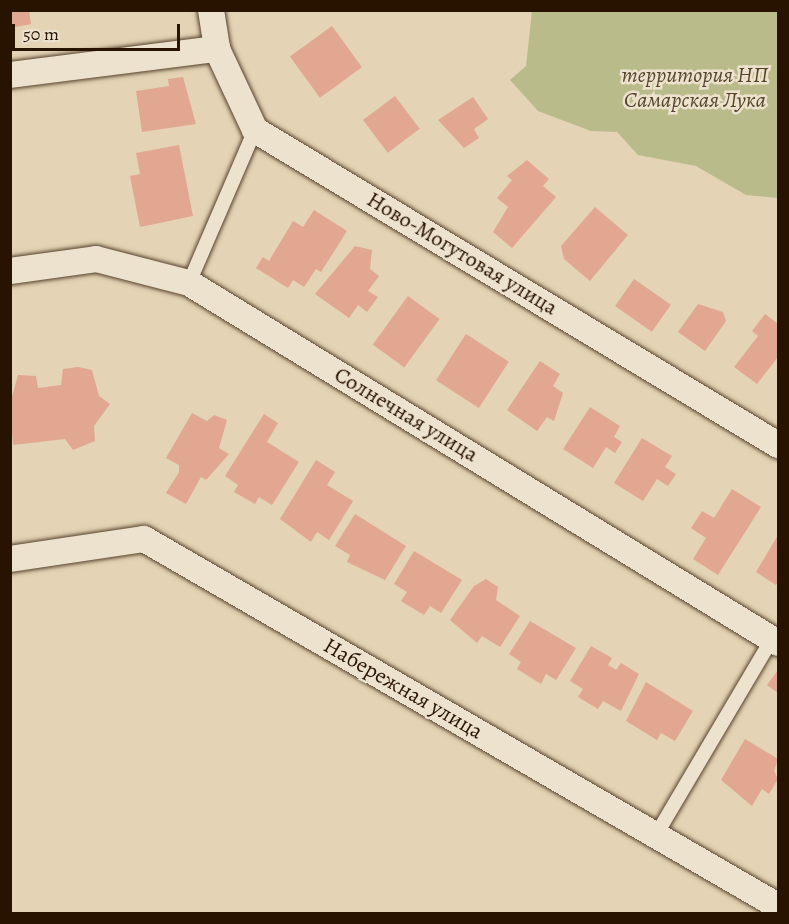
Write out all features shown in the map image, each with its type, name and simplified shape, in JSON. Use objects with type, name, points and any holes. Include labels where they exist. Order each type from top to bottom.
[{"type":"street","points":[[211,10],[217,49],[255,130]]},
{"type":"street","points":[[10,75],[217,49]]},
{"type":"street","name":"Ново-Могутовая улица","points":[[255,130],[778,445]]},
{"type":"street","name":"Солнечная улица","points":[[10,271],[96,259],[189,283],[775,641]]},
{"type":"street","name":"Набережная улица","points":[[10,559],[144,539],[778,906]]},
{"type":"lane","points":[[189,283],[255,130]]},
{"type":"lane","points":[[656,835],[775,641]]},
{"type":"green space","name":"территория НП Самарская Лука","points":[[532,11],[778,11],[778,198],[746,195],[696,166],[638,155],[617,132],[591,131],[538,111],[510,80],[526,66]]},
{"type":"building","points":[[10,10],[29,10],[31,24],[10,28]]},
{"type":"building","points":[[332,26],[362,67],[320,98],[290,57]]},
{"type":"building","points":[[183,77],[196,124],[142,132],[136,91],[169,86],[168,79]]},
{"type":"building","points":[[395,96],[420,129],[388,153],[363,120]]},
{"type":"building","points":[[473,97],[488,119],[474,129],[479,138],[464,148],[438,120]]},
{"type":"building","points":[[179,145],[193,216],[140,227],[130,176],[140,174],[136,153]]},
{"type":"building","points":[[527,160],[549,179],[543,186],[556,197],[512,248],[493,232],[508,207],[497,198],[512,180],[507,176]]},
{"type":"building","points":[[595,207],[628,235],[590,281],[564,259],[561,246]]},
{"type":"building","points":[[314,210],[347,231],[321,272],[316,269],[304,287],[293,280],[288,288],[256,268],[263,257],[269,261],[293,221],[303,227]]},
{"type":"building","points":[[355,246],[372,250],[370,269],[379,276],[368,291],[378,297],[367,312],[358,305],[349,318],[315,294]]},
{"type":"building","points":[[634,279],[671,305],[652,332],[615,306]]},
{"type":"building","points":[[408,296],[440,319],[404,367],[373,345]]},
{"type":"building","points":[[698,304],[723,312],[726,321],[705,351],[678,332]]},
{"type":"building","points":[[765,314],[778,324],[778,357],[757,384],[734,367],[758,336],[752,331]]},
{"type":"building","points":[[466,334],[509,362],[479,408],[436,380]]},
{"type":"building","points":[[540,361],[560,374],[553,386],[563,393],[554,421],[547,417],[537,431],[507,410]]},
{"type":"building","points":[[78,367],[92,370],[99,396],[110,404],[94,426],[95,441],[73,450],[65,439],[13,445],[10,404],[18,375],[36,376],[38,388],[61,385],[63,369]]},
{"type":"building","points":[[590,407],[620,426],[614,437],[622,442],[615,453],[606,447],[593,468],[563,449]]},
{"type":"building","points":[[192,413],[207,421],[214,415],[227,420],[219,448],[229,454],[206,480],[201,477],[186,504],[166,493],[179,472],[179,465],[166,458]]},
{"type":"building","points":[[264,414],[278,423],[267,442],[299,462],[272,505],[259,497],[255,504],[234,492],[238,485],[225,476]]},
{"type":"building","points":[[642,438],[672,456],[665,467],[676,474],[668,486],[657,479],[643,501],[614,483]]},
{"type":"building","points":[[316,460],[335,472],[327,485],[353,501],[329,540],[317,532],[311,542],[280,519]]},
{"type":"building","points":[[732,489],[761,507],[718,575],[693,559],[706,538],[691,528],[702,511],[714,518]]},
{"type":"building","points":[[355,514],[406,546],[385,580],[347,562],[350,555],[335,546]]},
{"type":"building","points":[[778,535],[778,581],[776,585],[756,572]]},
{"type":"building","points":[[414,551],[462,580],[441,613],[430,606],[424,615],[401,601],[407,592],[394,584]]},
{"type":"building","points":[[486,579],[498,587],[496,600],[520,616],[500,647],[482,636],[477,643],[450,620],[474,586]]},
{"type":"building","points":[[530,621],[576,648],[556,680],[546,674],[541,684],[517,669],[521,662],[509,654]]},
{"type":"building","points":[[591,646],[612,658],[608,665],[616,670],[621,663],[639,674],[621,711],[603,701],[598,709],[578,697],[583,689],[570,681]]},
{"type":"building","points":[[778,670],[778,693],[767,685]]},
{"type":"building","points":[[646,682],[693,711],[675,741],[661,733],[657,740],[626,721]]},
{"type":"building","points":[[745,739],[778,759],[774,771],[778,779],[769,794],[762,789],[752,806],[721,780]]}]
